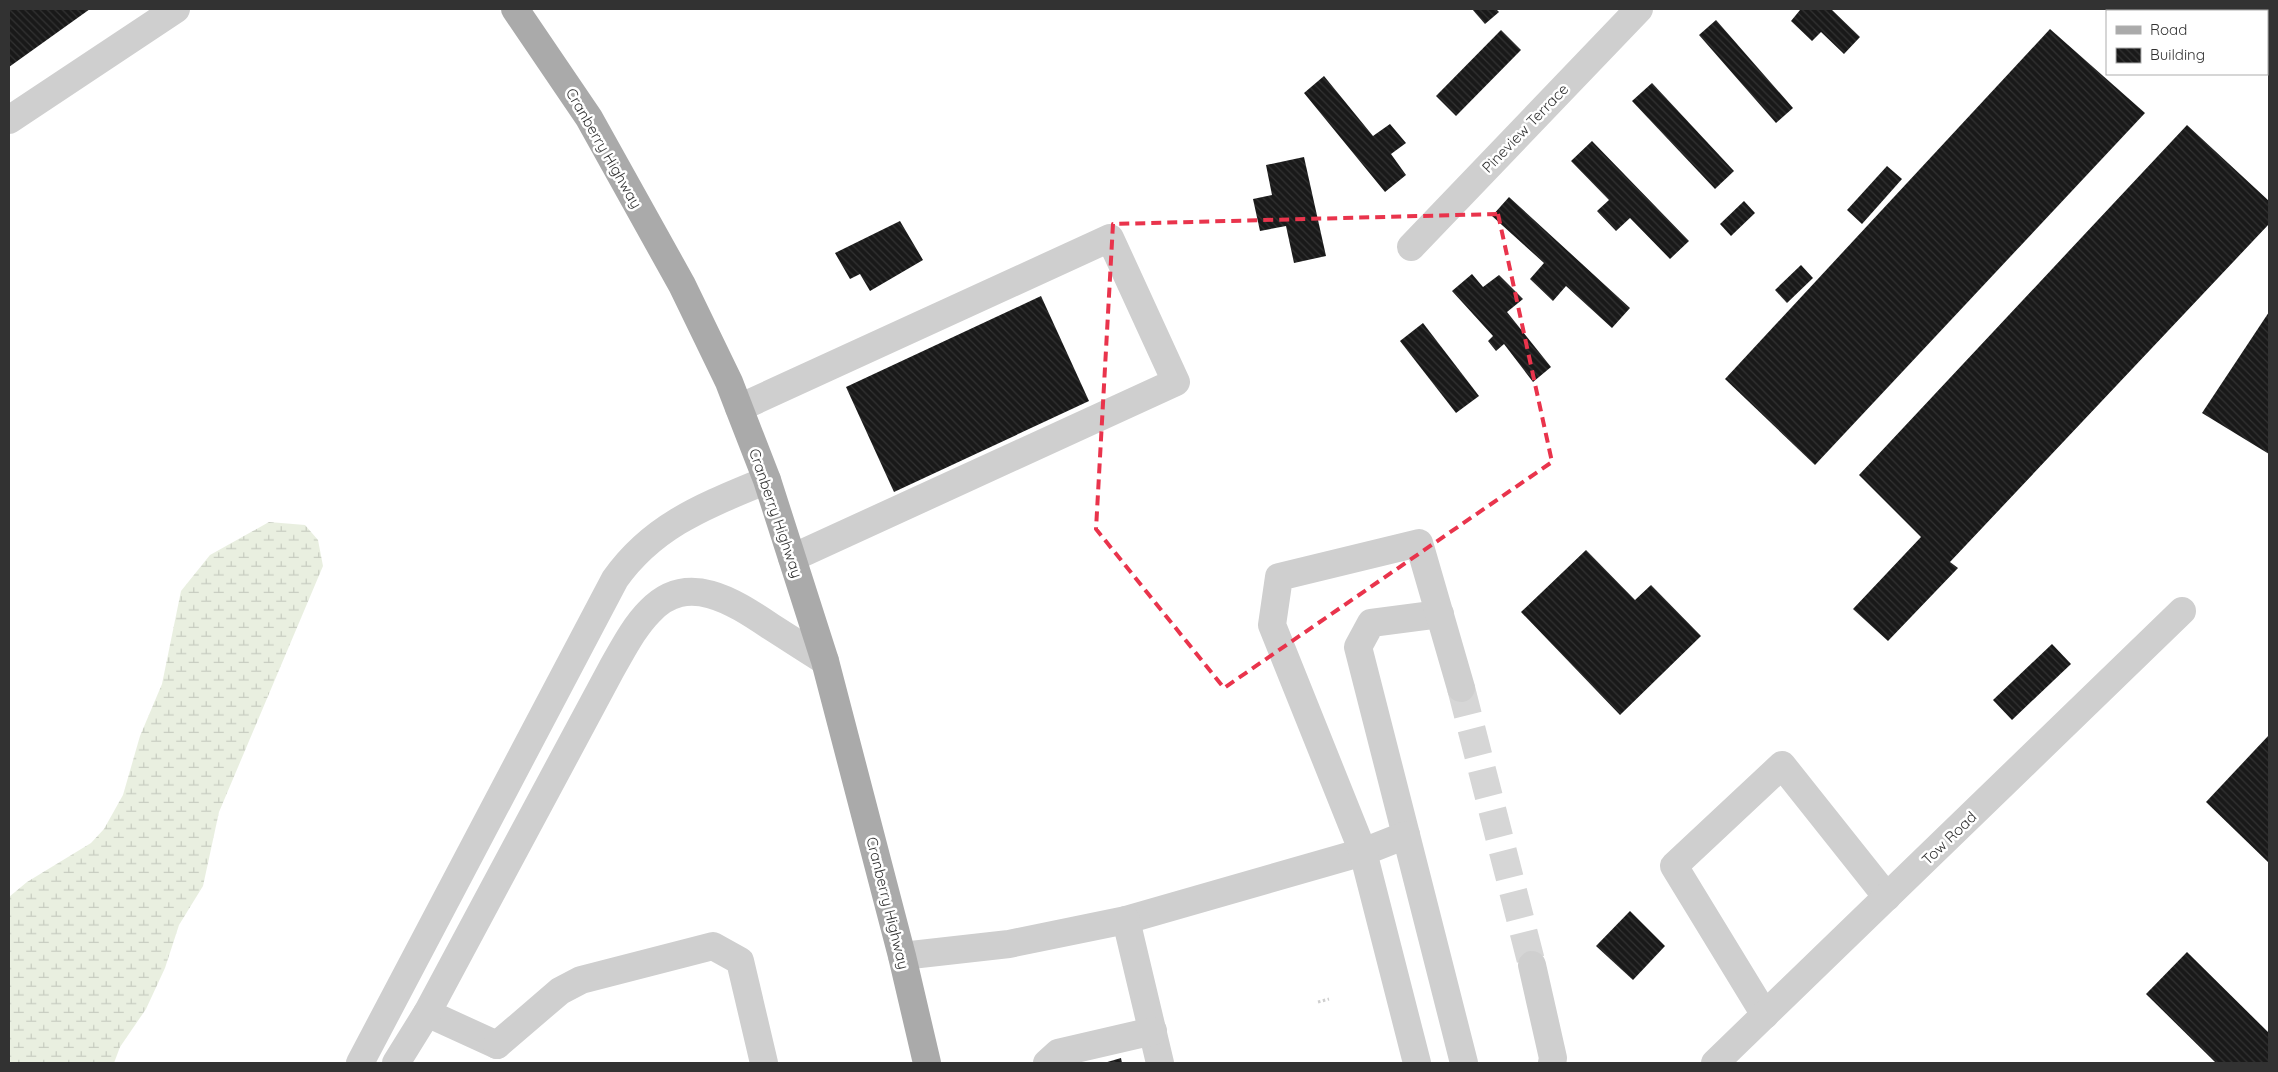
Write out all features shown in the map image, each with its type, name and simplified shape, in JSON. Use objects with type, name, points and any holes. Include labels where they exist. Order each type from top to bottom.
[{"type":"main road","name":"Cranberry Highway","points":[[515,9],[593,126],[682,285],[729,382],[767,480],[825,661],[902,956],[927,1063]]},
{"type":"street","points":[[9,120],[176,9]]},
{"type":"street","name":"Pineview Terrace","points":[[1411,247],[1639,9]]},
{"type":"street","points":[[739,408],[1110,238],[1176,382],[792,558]]},
{"type":"street","points":[[360,1063],[615,579],[627,562],[646,542],[663,529],[706,505],[767,480]]},
{"type":"street","points":[[1417,1063],[1363,852],[1272,625],[1279,577],[1419,543],[1461,688]]},
{"type":"street","points":[[396,1063],[428,1013],[612,668],[633,633],[651,610],[668,597],[684,592],[702,592],[718,596],[825,661]]},
{"type":"street","name":"Tow Road","points":[[1715,1063],[2182,612]]},
{"type":"street","points":[[1440,614],[1371,623],[1358,648],[1464,1063]]},
{"type":"street","points":[[1765,1015],[1674,866],[1782,765],[1887,898]]},
{"type":"street","points":[[902,956],[1009,944],[1126,920],[1363,852],[1406,835]]},
{"type":"street","points":[[1126,920],[1160,1063]]},
{"type":"street","points":[[428,1013],[499,1054],[560,991],[581,980],[713,946],[740,961],[764,1063]]},
{"type":"street","points":[[1532,965],[1553,1058],[1552,1063]]},
{"type":"street","points":[[1047,1063],[1058,1053],[1153,1031]]},
{"type":"path","points":[[1318,1002],[1328,999]]},
{"type":"highlighted area","points":[[1498,214],[1552,462],[1224,688],[1096,529],[1113,224]]},
{"type":"green space","points":[[269,522],[305,525],[318,540],[323,566],[219,812],[203,886],[179,925],[165,968],[146,1009],[120,1047],[114,1063],[9,1063],[9,897],[27,882],[91,843],[104,829],[123,795],[140,736],[162,684],[181,591],[210,555]]},
{"type":"building","points":[[9,9],[90,9],[9,67]]},
{"type":"building","points":[[1472,9],[1496,9],[1499,12],[1485,24]]},
{"type":"building","points":[[1799,9],[1831,9],[1860,37],[1844,54],[1821,32],[1812,41],[1791,21]]},
{"type":"building","points":[[1716,20],[1793,108],[1776,123],[1699,35]]},
{"type":"building","points":[[2050,29],[2145,113],[1815,465],[1725,379]]},
{"type":"building","points":[[1501,30],[1521,50],[1456,116],[1436,96]]},
{"type":"building","points":[[1324,76],[1373,136],[1390,124],[1406,143],[1391,154],[1406,175],[1385,192],[1304,93]]},
{"type":"building","points":[[1652,83],[1734,171],[1715,189],[1632,101]]},
{"type":"building","points":[[2187,125],[2269,201],[2269,224],[1950,562],[1958,568],[1888,641],[1853,609],[1921,537],[1859,475]]},
{"type":"building","points":[[1592,141],[1689,241],[1670,259],[1630,218],[1616,231],[1597,211],[1609,200],[1571,161]]},
{"type":"building","points":[[1304,157],[1326,256],[1294,263],[1286,226],[1260,231],[1253,199],[1272,195],[1266,165]]},
{"type":"building","points":[[1887,166],[1902,179],[1862,224],[1847,210]]},
{"type":"building","points":[[1509,197],[1630,308],[1612,328],[1566,286],[1553,301],[1530,279],[1544,263],[1492,216]]},
{"type":"building","points":[[1744,201],[1755,213],[1731,236],[1720,224]]},
{"type":"building","points":[[900,221],[923,260],[870,291],[860,274],[850,279],[835,253]]},
{"type":"building","points":[[1801,265],[1813,278],[1787,303],[1775,290]]},
{"type":"building","points":[[1472,274],[1483,287],[1499,275],[1523,299],[1507,312],[1551,367],[1533,382],[1504,344],[1496,351],[1488,341],[1493,336],[1452,291]]},
{"type":"building","points":[[1041,296],[1089,401],[894,492],[846,387]]},
{"type":"building","points":[[2269,312],[2269,454],[2202,413]]},
{"type":"building","points":[[1423,323],[1479,396],[1456,413],[1400,341]]},
{"type":"building","points":[[1586,550],[1635,600],[1651,585],[1701,636],[1620,715],[1521,612]]},
{"type":"building","points":[[2052,644],[2071,664],[2012,720],[1993,700]]},
{"type":"building","points":[[2269,735],[2269,863],[2206,802]]},
{"type":"building","points":[[1630,911],[1665,946],[1633,980],[1596,946]]},
{"type":"building","points":[[2187,952],[2269,1033],[2269,1063],[2216,1063],[2146,994]]},
{"type":"building","points":[[1121,1058],[1122,1063],[1104,1063]]},
{"type":"tunnel","points":[[1461,688],[1532,965]]}]
